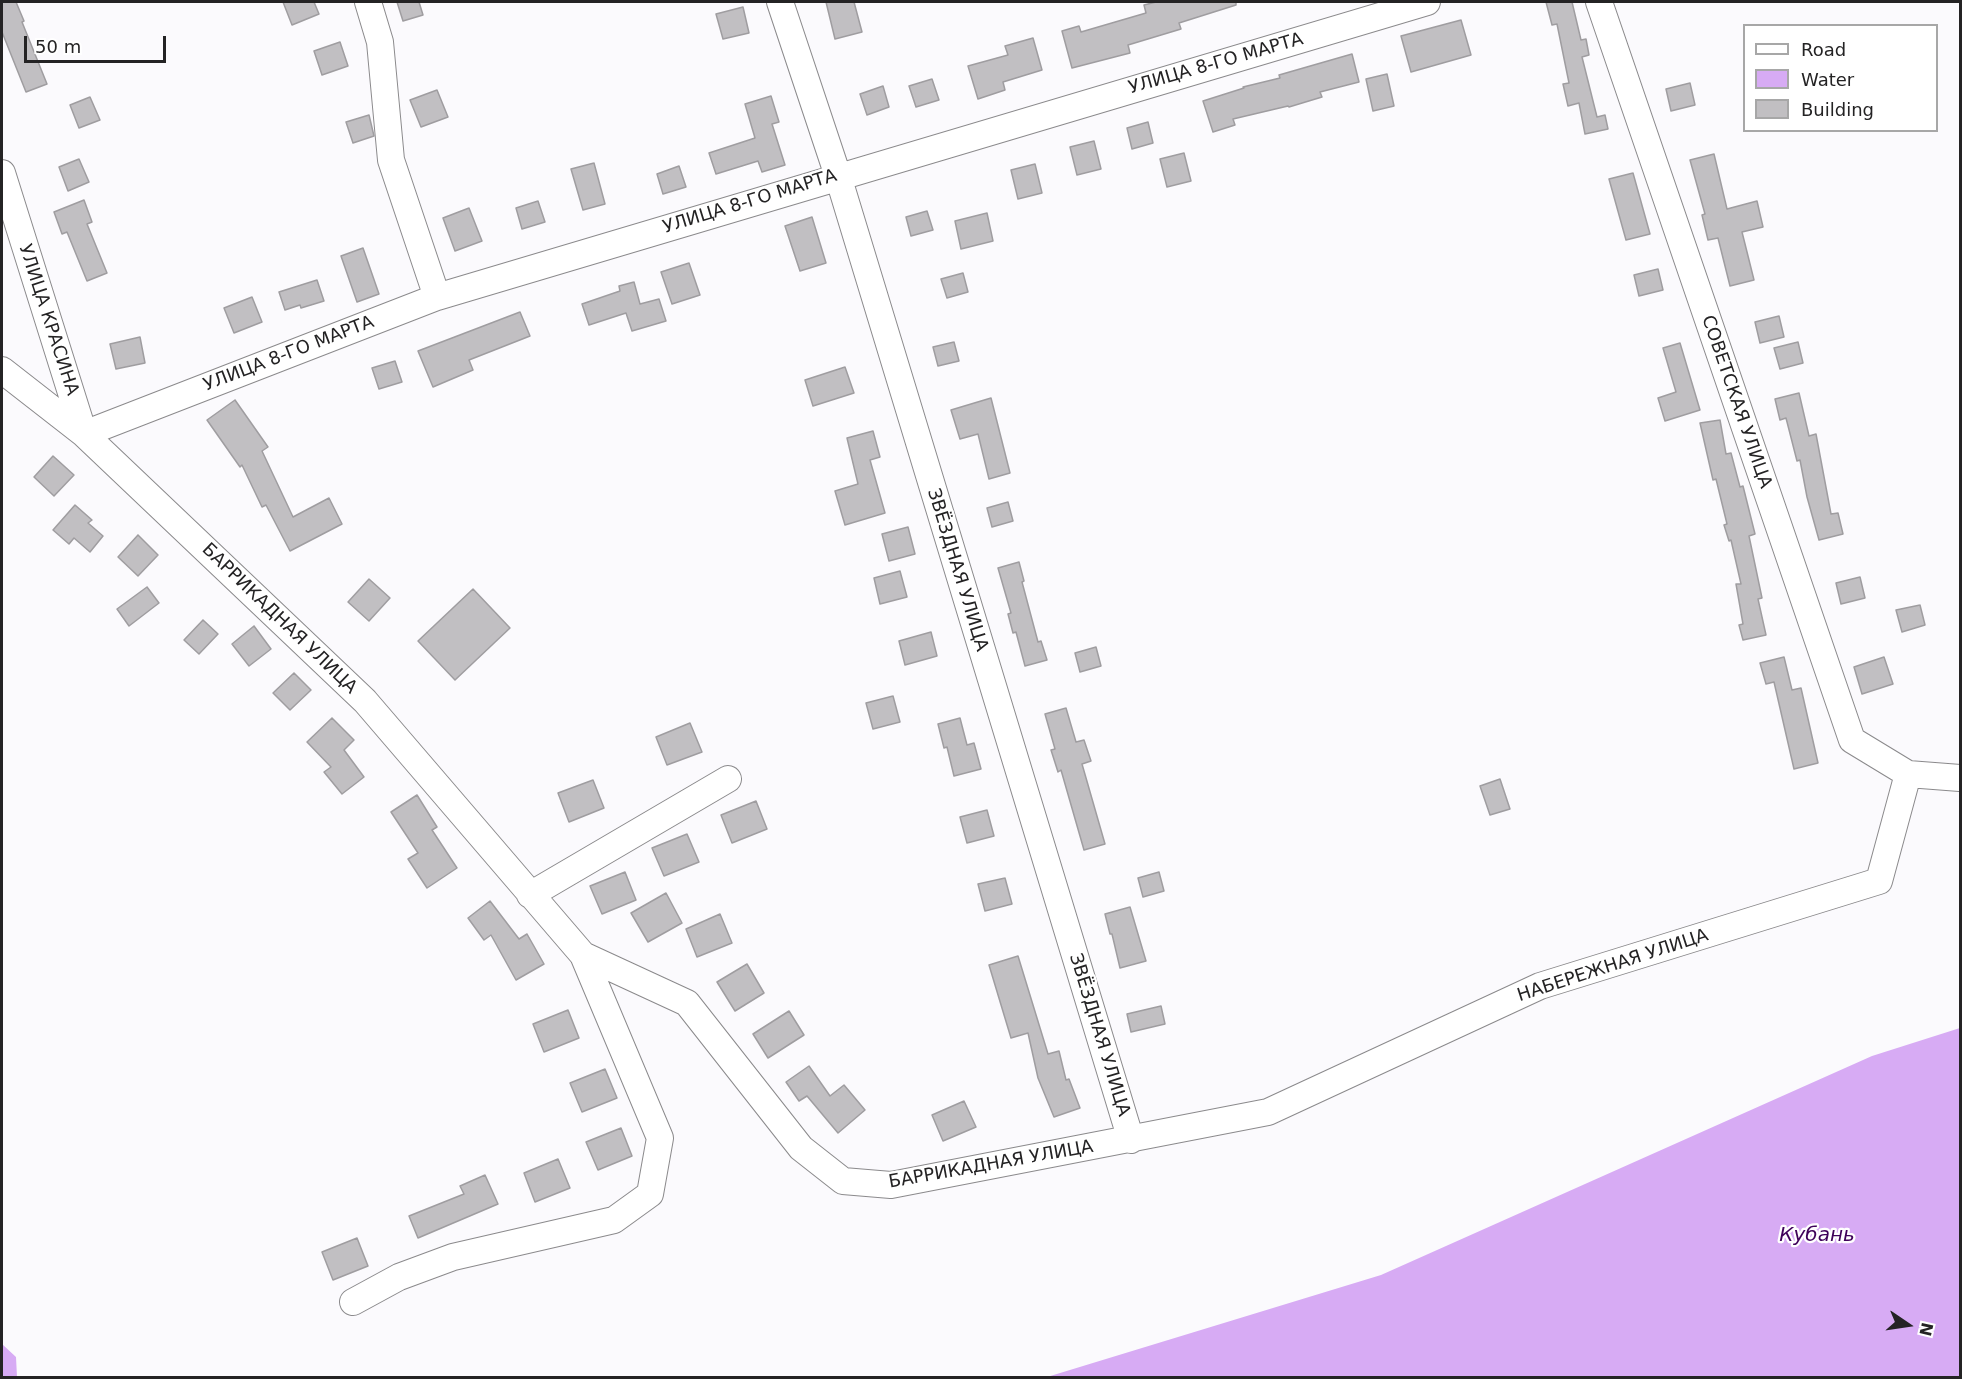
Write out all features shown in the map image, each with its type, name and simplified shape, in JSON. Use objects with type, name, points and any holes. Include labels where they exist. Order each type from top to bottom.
[{"type":"street","points":[[368,2],[380,42],[391,160],[437,297]]},
{"type":"street","name":"ЗВЁЗДНАЯ УЛИЦА","points":[[780,2],[838,176],[1131,1140]]},
{"type":"street","name":"УЛИЦА 8-ГО МАРТА","points":[[84,434],[437,297],[1427,2]]},
{"type":"street","name":"СОВЕТСКАЯ УЛИЦА","points":[[1599,2],[1852,740],[1908,774]]},
{"type":"street","name":"УЛИЦА КРАСИНА","points":[[2,173],[84,434]]},
{"type":"street","name":"БАРРИКАДНАЯ УЛИЦА","points":[[2,370],[84,434],[365,701],[583,955],[660,1138],[650,1194],[614,1220],[453,1257],[399,1277],[354,1302]]},
{"type":"street","points":[[1908,774],[1960,776]]},
{"type":"street","name":"НАБЕРЕЖНАЯ УЛИЦА","points":[[1131,1140],[1268,1112],[1540,986],[1879,881],[1908,774]]},
{"type":"street","points":[[530,894],[728,779]]},
{"type":"street","name":"БАРРИКАДНАЯ УЛИЦА","points":[[583,955],[687,1003],[801,1148],[843,1181],[891,1185],[1131,1140]]},
{"type":"water","name":"Кубань","points":[[1960,1028],[1960,1377],[1047,1377],[1381,1275],[1872,1056]]},
{"type":"water","points":[[2,1344],[16,1357],[17,1377],[2,1377]]},
{"type":"building","points":[[2,2],[16,2],[47,84],[26,92],[2,32]]},
{"type":"building","points":[[283,2],[314,2],[319,14],[292,25]]},
{"type":"building","points":[[397,2],[419,2],[423,15],[403,21]]},
{"type":"building","points":[[826,2],[854,2],[862,32],[835,39]]},
{"type":"building","points":[[1156,2],[1236,2],[1236,5],[1179,23],[1181,29],[1128,45],[1130,53],[1072,68],[1062,31],[1079,26],[1081,32],[1146,13],[1144,5]]},
{"type":"building","points":[[1546,2],[1572,2],[1581,40],[1586,39],[1589,55],[1582,57],[1597,117],[1605,115],[1608,129],[1585,134],[1579,103],[1568,106],[1563,84],[1569,83],[1557,24],[1552,25]]},
{"type":"building","points":[[743,7],[749,33],[723,39],[716,14]]},
{"type":"building","points":[[1461,20],[1471,55],[1411,72],[1401,36]]},
{"type":"building","points":[[1033,38],[1042,70],[1003,82],[1005,90],[978,99],[968,66],[1008,55],[1005,46]]},
{"type":"building","points":[[340,42],[348,66],[322,75],[314,51]]},
{"type":"building","points":[[1352,54],[1359,82],[1320,92],[1322,97],[1289,107],[1233,119],[1235,125],[1213,132],[1203,101],[1243,87],[1280,78],[1279,75]]},
{"type":"building","points":[[1387,74],[1394,106],[1373,111],[1366,79]]},
{"type":"building","points":[[932,79],[939,100],[916,107],[909,86]]},
{"type":"building","points":[[1690,83],[1695,105],[1671,111],[1666,89]]},
{"type":"building","points":[[883,86],[889,107],[867,115],[860,94]]},
{"type":"building","points":[[437,90],[448,117],[421,127],[410,100]]},
{"type":"building","points":[[771,96],[779,122],[772,124],[785,165],[762,172],[758,161],[716,174],[709,153],[755,138],[745,104]]},
{"type":"building","points":[[90,97],[100,120],[79,128],[70,105]]},
{"type":"building","points":[[369,115],[374,136],[353,143],[346,122]]},
{"type":"building","points":[[1148,122],[1153,143],[1132,149],[1127,128]]},
{"type":"building","points":[[1094,141],[1101,169],[1077,175],[1070,147]]},
{"type":"building","points":[[1184,153],[1191,181],[1167,187],[1160,159]]},
{"type":"building","points":[[1714,154],[1727,209],[1757,201],[1763,227],[1742,232],[1754,280],[1730,286],[1718,238],[1708,240],[1702,215],[1705,214],[1690,160]]},
{"type":"building","points":[[79,159],[89,182],[68,191],[59,167]]},
{"type":"building","points":[[594,163],[605,204],[583,210],[571,169]]},
{"type":"building","points":[[1035,164],[1042,193],[1018,199],[1011,170]]},
{"type":"building","points":[[679,166],[686,187],[663,194],[657,174]]},
{"type":"building","points":[[1633,173],[1650,234],[1626,240],[1609,179]]},
{"type":"building","points":[[84,200],[92,222],[87,224],[107,273],[87,281],[67,232],[62,234],[54,212]]},
{"type":"building","points":[[538,201],[545,222],[522,229],[516,208]]},
{"type":"building","points":[[469,208],[482,241],[455,251],[443,218]]},
{"type":"building","points":[[927,211],[933,230],[911,236],[906,217]]},
{"type":"building","points":[[987,213],[993,241],[961,249],[955,221]]},
{"type":"building","points":[[812,217],[826,263],[800,271],[785,226]]},
{"type":"building","points":[[363,248],[379,294],[357,302],[341,256]]},
{"type":"building","points":[[689,263],[700,295],[672,304],[661,272]]},
{"type":"building","points":[[1658,269],[1663,290],[1639,296],[1634,275]]},
{"type":"building","points":[[963,273],[968,292],[947,298],[941,279]]},
{"type":"building","points":[[317,280],[324,301],[285,310],[279,292]]},
{"type":"building","points":[[634,282],[640,304],[659,299],[666,321],[632,331],[626,313],[589,325],[582,304],[620,291],[619,286]]},
{"type":"building","points":[[252,297],[262,322],[234,333],[224,308]]},
{"type":"building","points":[[520,312],[530,336],[469,360],[473,370],[433,387],[418,351]]},
{"type":"building","points":[[1779,316],[1784,337],[1760,343],[1755,322]]},
{"type":"building","points":[[140,337],[145,363],[116,369],[110,344]]},
{"type":"building","points":[[954,342],[959,361],[938,366],[933,347]]},
{"type":"building","points":[[1798,342],[1803,363],[1780,369],[1774,348]]},
{"type":"building","points":[[1680,343],[1700,410],[1665,421],[1658,398],[1676,392],[1663,348]]},
{"type":"building","points":[[395,361],[402,382],[379,389],[372,368]]},
{"type":"building","points":[[845,367],[854,393],[813,406],[805,380]]},
{"type":"building","points":[[1799,393],[1809,436],[1816,434],[1831,514],[1838,513],[1843,534],[1819,540],[1800,460],[1797,461],[1786,418],[1780,420],[1775,399]]},
{"type":"building","points":[[991,398],[1010,473],[989,479],[978,434],[960,439],[951,410]]},
{"type":"building","points":[[235,400],[268,447],[262,451],[293,517],[329,498],[342,524],[290,551],[266,505],[262,507],[242,465],[240,467],[207,420]]},
{"type":"building","points":[[1720,420],[1726,454],[1731,453],[1740,487],[1743,486],[1755,534],[1749,536],[1762,598],[1758,599],[1766,635],[1743,640],[1739,625],[1743,624],[1736,584],[1741,584],[1731,540],[1729,541],[1724,525],[1727,524],[1716,479],[1713,480],[1700,423]]},
{"type":"building","points":[[873,431],[880,457],[870,460],[885,513],[845,525],[835,491],[858,484],[847,438]]},
{"type":"building","points":[[53,456],[74,475],[54,496],[34,477]]},
{"type":"building","points":[[1008,502],[1013,521],[992,527],[987,508]]},
{"type":"building","points":[[75,505],[92,520],[88,523],[103,536],[90,552],[74,538],[69,544],[53,530]]},
{"type":"building","points":[[908,527],[915,554],[889,561],[882,534]]},
{"type":"building","points":[[138,535],[158,555],[138,576],[118,557]]},
{"type":"building","points":[[1019,562],[1038,642],[1041,641],[1047,660],[1025,666],[1016,632],[1013,633],[1008,614],[1011,613],[998,568]]},
{"type":"building","points":[[900,571],[907,597],[880,604],[874,578]]},
{"type":"building","points":[[1860,577],[1865,598],[1841,604],[1836,583]]},
{"type":"building","points":[[369,579],[390,598],[369,621],[348,602]]},
{"type":"building","points":[[147,587],[159,603],[129,626],[117,609]]},
{"type":"building","points":[[473,589],[510,628],[455,680],[418,641]]},
{"type":"building","points":[[1920,605],[1925,625],[1902,632],[1896,610]]},
{"type":"building","points":[[203,620],[218,634],[199,654],[184,640]]},
{"type":"building","points":[[254,626],[271,649],[249,666],[232,644]]},
{"type":"building","points":[[931,632],[937,656],[905,665],[899,641]]},
{"type":"building","points":[[1096,647],[1101,666],[1080,672],[1075,653]]},
{"type":"building","points":[[1784,657],[1792,690],[1801,688],[1818,763],[1794,769],[1774,682],[1766,684],[1760,663]]},
{"type":"building","points":[[1884,657],[1893,684],[1862,694],[1854,667]]},
{"type":"building","points":[[294,673],[311,690],[290,710],[273,693]]},
{"type":"building","points":[[893,696],[900,722],[873,729],[866,703]]},
{"type":"building","points":[[1066,708],[1076,742],[1084,740],[1091,761],[1082,764],[1105,844],[1084,850],[1061,770],[1058,772],[1051,750],[1055,749],[1045,714]]},
{"type":"building","points":[[332,718],[354,740],[344,750],[364,777],[342,794],[324,772],[331,767],[307,742]]},
{"type":"building","points":[[960,718],[967,745],[974,743],[981,769],[954,776],[947,747],[944,748],[938,724]]},
{"type":"building","points":[[690,723],[702,752],[667,765],[656,737]]},
{"type":"building","points":[[1500,779],[1510,809],[1490,815],[1480,786]]},
{"type":"building","points":[[593,780],[604,808],[569,822],[558,793]]},
{"type":"building","points":[[417,795],[437,827],[432,830],[457,868],[427,888],[408,859],[418,853],[391,812]]},
{"type":"building","points":[[756,801],[767,829],[732,843],[721,815]]},
{"type":"building","points":[[987,810],[994,836],[967,843],[960,817]]},
{"type":"building","points":[[687,834],[699,862],[664,876],[652,848]]},
{"type":"building","points":[[625,872],[636,900],[602,914],[590,886]]},
{"type":"building","points":[[1159,872],[1164,891],[1143,897],[1138,878]]},
{"type":"building","points":[[1005,878],[1012,904],[985,911],[978,884]]},
{"type":"building","points":[[666,893],[682,923],[648,942],[631,913]]},
{"type":"building","points":[[490,901],[519,939],[527,934],[544,964],[516,980],[491,935],[484,940],[468,918]]},
{"type":"building","points":[[1130,907],[1146,961],[1120,968],[1105,914]]},
{"type":"building","points":[[720,914],[732,943],[697,957],[686,929]]},
{"type":"building","points":[[1018,956],[1048,1054],[1059,1051],[1066,1080],[1069,1079],[1080,1108],[1054,1117],[1038,1078],[1028,1033],[1011,1038],[989,965]]},
{"type":"building","points":[[747,964],[764,993],[735,1011],[717,982]]},
{"type":"building","points":[[1161,1006],[1165,1024],[1131,1032],[1127,1014]]},
{"type":"building","points":[[568,1010],[579,1038],[544,1052],[533,1024]]},
{"type":"building","points":[[789,1011],[804,1035],[768,1058],[753,1034]]},
{"type":"building","points":[[809,1066],[830,1096],[844,1085],[865,1110],[838,1133],[807,1096],[799,1101],[786,1082]]},
{"type":"building","points":[[605,1069],[617,1098],[582,1112],[570,1083]]},
{"type":"building","points":[[964,1101],[976,1127],[943,1141],[932,1115]]},
{"type":"building","points":[[621,1128],[632,1156],[598,1170],[586,1142]]},
{"type":"building","points":[[558,1159],[570,1188],[535,1202],[524,1173]]},
{"type":"building","points":[[485,1175],[498,1204],[418,1238],[409,1216],[464,1194],[460,1186]]},
{"type":"building","points":[[357,1238],[368,1266],[333,1280],[322,1252]]}]
